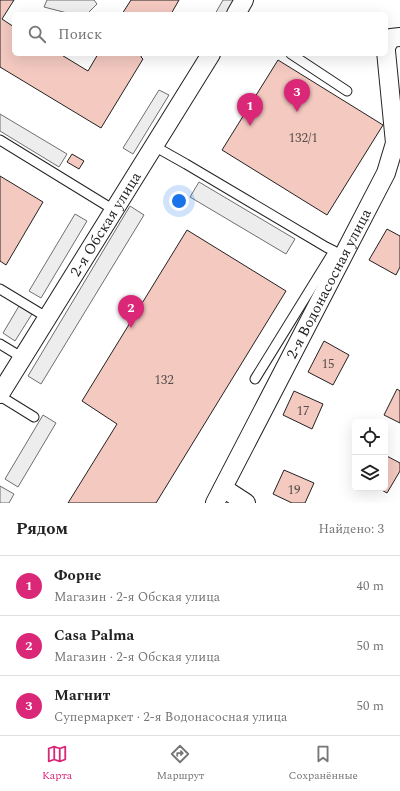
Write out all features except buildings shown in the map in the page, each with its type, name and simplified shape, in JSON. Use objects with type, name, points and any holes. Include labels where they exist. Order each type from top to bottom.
[{"type":"street","points":[[237,12],[244,0]]},
{"type":"street","name":"2-я Водонасосная улица","points":[[219,495],[386,173],[395,142],[391,43]]},
{"type":"street","name":"2-я Обская улица","points":[[0,395],[210,56]]},
{"type":"street","points":[[219,495],[246,503]]},
{"type":"lane","points":[[294,56],[347,91]]},
{"type":"lane","points":[[0,140],[114,210]]},
{"type":"lane","points":[[154,146],[326,248],[334,251],[255,379]]},
{"type":"lane","points":[[0,289],[48,318]]},
{"type":"lane","points":[[0,344],[23,358]]},
{"type":"lane","points":[[0,395],[34,417]]},
{"type":"shaded area","points":[[47,0],[94,0],[97,4],[89,12],[63,12],[44,7]]},
{"type":"shaded area","points":[[223,0],[239,0],[231,12],[216,12]]},
{"type":"shaded area","points":[[159,90],[169,95],[133,154],[123,148]]},
{"type":"shaded area","points":[[0,114],[67,154],[59,167],[0,131]]},
{"type":"shaded area","points":[[199,182],[295,239],[286,254],[190,197]]},
{"type":"shaded area","points":[[130,206],[144,215],[41,384],[28,376]]},
{"type":"shaded area","points":[[75,214],[87,221],[41,298],[29,291]]},
{"type":"shaded area","points":[[19,306],[32,314],[15,341],[3,333]]},
{"type":"shaded area","points":[[43,415],[56,423],[18,487],[5,479]]},
{"type":"shaded area","points":[[0,486],[14,494],[9,503],[0,503]]},
{"type":"place","name":"Магнит","points":[[297,112]]},
{"type":"place","name":"Форне","points":[[250,126]]},
{"type":"place","name":"Casa Palma","points":[[131,328]]}]
